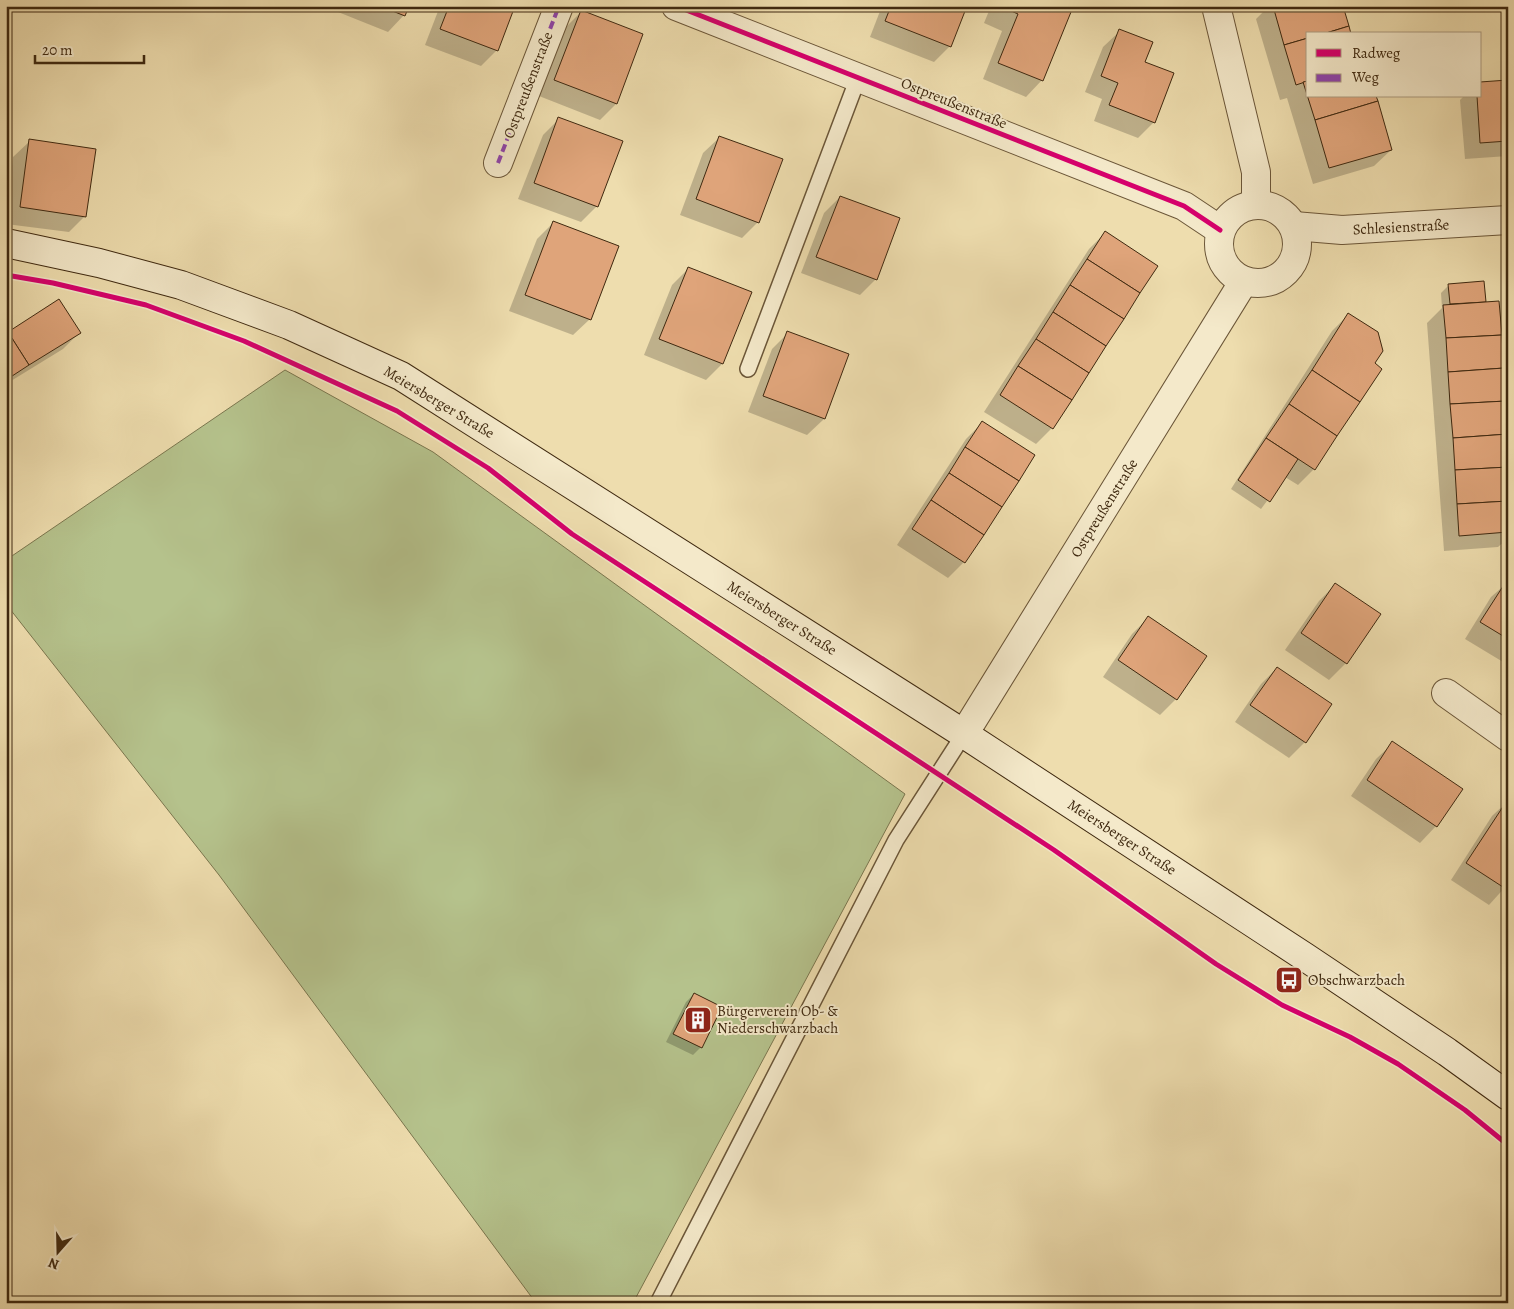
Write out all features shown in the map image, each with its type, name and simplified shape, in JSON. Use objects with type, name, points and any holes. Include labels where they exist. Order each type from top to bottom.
[{"type":"street","name":"Ostpreußenstraße","points":[[498,163],[559,6]]},
{"type":"street","name":"Ostpreußenstraße","points":[[676,6],[1184,206],[1220,230]]},
{"type":"street","points":[[1216,6],[1256,172],[1256,205]]},
{"type":"street","points":[[1256,205],[1271,206],[1284,215],[1294,226],[1297,242],[1296,257],[1288,270],[1275,280],[1260,283],[1244,281],[1231,273],[1222,261],[1218,246],[1220,230],[1228,216],[1240,208],[1256,205]]},
{"type":"street","name":"Schlesienstraße","points":[[1294,226],[1342,230],[1508,220]]},
{"type":"street","name":"Meiersberger Straße","points":[[6,243],[99,263],[181,285],[289,325],[401,376],[964,734],[1305,956],[1447,1052],[1508,1096]]},
{"type":"street","name":"Ostpreußenstraße","points":[[964,734],[1244,281]]},
{"type":"street","points":[[1446,693],[1508,737]]},
{"type":"lane","points":[[748,369],[858,78]]},
{"type":"lane","points":[[658,1303],[896,840],[964,734]]},
{"type":"green space","points":[[285,370],[433,452],[905,794],[633,1303],[536,1303],[219,875],[6,604],[6,560]]},
{"type":"building","points":[[380,6],[409,6],[405,16]]},
{"type":"building","points":[[449,6],[515,6],[498,51],[440,29]]},
{"type":"building","points":[[891,6],[967,6],[951,47],[885,21]]},
{"type":"building","points":[[1000,6],[1057,6],[1071,12],[1043,81],[998,63],[1018,14]]},
{"type":"building","points":[[1273,6],[1343,6],[1349,26],[1330,32],[1306,32],[1306,39],[1284,45]]},
{"type":"building","points":[[581,10],[643,34],[617,104],[554,80]]},
{"type":"building","points":[[1349,26],[1350,32],[1330,32]]},
{"type":"building","points":[[1119,29],[1153,42],[1145,62],[1174,73],[1155,123],[1109,105],[1118,83],[1101,76]]},
{"type":"building","points":[[1306,39],[1306,82],[1296,85],[1284,45]]},
{"type":"building","points":[[1508,80],[1508,141],[1480,143],[1477,98],[1482,98],[1482,82]]},
{"type":"building","points":[[1308,98],[1377,98],[1378,101],[1315,120]]},
{"type":"building","points":[[1378,101],[1392,150],[1329,168],[1315,120]]},
{"type":"building","points":[[558,117],[623,141],[598,207],[534,183]]},
{"type":"building","points":[[719,136],[783,159],[759,223],[696,199]]},
{"type":"building","points":[[29,139],[96,149],[86,217],[20,207]]},
{"type":"building","points":[[840,196],[900,218],[877,280],[816,257]]},
{"type":"building","points":[[553,221],[619,246],[591,320],[525,295]]},
{"type":"building","points":[[1105,231],[1158,266],[1140,293],[1087,259]]},
{"type":"building","points":[[1087,259],[1140,293],[1124,319],[1070,285]]},
{"type":"building","points":[[688,267],[752,292],[723,364],[659,339]]},
{"type":"building","points":[[1484,281],[1486,302],[1450,304],[1448,284]]},
{"type":"building","points":[[1070,285],[1124,319],[1106,346],[1053,312]]},
{"type":"building","points":[[59,299],[81,333],[29,365],[8,332]]},
{"type":"building","points":[[1499,301],[1502,335],[1446,338],[1443,305]]},
{"type":"building","points":[[1053,312],[1106,346],[1089,373],[1036,339]]},
{"type":"building","points":[[1348,313],[1378,332],[1383,351],[1375,363],[1382,369],[1360,402],[1312,370]]},
{"type":"building","points":[[787,331],[849,354],[825,419],[763,396]]},
{"type":"building","points":[[8,332],[29,365],[6,380],[6,333]]},
{"type":"building","points":[[1502,335],[1504,368],[1448,372],[1446,338]]},
{"type":"building","points":[[1036,339],[1089,373],[1072,400],[1018,366]]},
{"type":"building","points":[[1018,366],[1072,400],[1053,429],[1000,395]]},
{"type":"building","points":[[1504,368],[1506,401],[1450,404],[1448,372]]},
{"type":"building","points":[[1312,370],[1360,402],[1337,436],[1289,404]]},
{"type":"building","points":[[1506,401],[1508,434],[1453,438],[1450,404]]},
{"type":"building","points":[[1289,404],[1337,436],[1315,470],[1266,438]]},
{"type":"building","points":[[982,421],[1035,455],[1019,481],[965,447]]},
{"type":"building","points":[[1508,434],[1508,467],[1455,470],[1453,438]]},
{"type":"building","points":[[1266,438],[1298,459],[1270,502],[1238,480]]},
{"type":"building","points":[[965,447],[1019,481],[1002,507],[949,473]]},
{"type":"building","points":[[1508,467],[1508,501],[1457,504],[1455,470]]},
{"type":"building","points":[[949,473],[1002,507],[984,535],[931,500]]},
{"type":"building","points":[[931,500],[984,535],[965,563],[912,529]]},
{"type":"building","points":[[1508,501],[1508,532],[1459,536],[1457,504]]},
{"type":"building","points":[[1508,580],[1508,639],[1480,622]]},
{"type":"building","points":[[1335,583],[1381,614],[1347,664],[1301,633]]},
{"type":"building","points":[[1148,616],[1207,656],[1177,700],[1118,660]]},
{"type":"building","points":[[1277,667],[1332,704],[1306,743],[1250,705]]},
{"type":"building","points":[[1392,741],[1463,789],[1437,827],[1367,780]]},
{"type":"building","points":[[1508,799],[1508,886],[1506,889],[1466,863]]},
{"type":"building","name":"Bürgerverein Ob- & Niederschwarzbach","points":[[694,993],[722,1007],[702,1048],[673,1034]]},
{"type":"marked path","points":[[498,163],[559,6]]},
{"type":"cycle path","points":[[676,6],[1184,206],[1220,230]]},
{"type":"cycle path","points":[[6,275],[53,283],[146,305],[244,341],[397,411],[488,468],[572,534],[1054,850],[1216,964],[1282,1005],[1350,1037],[1398,1064],[1465,1110],[1508,1145]]},
{"type":"place","name":"Obschwarzbach","points":[[1289,980]]},
{"type":"place","name":"Bürgerverein Ob- & Niederschwarzbach","points":[[698,1020]]}]
